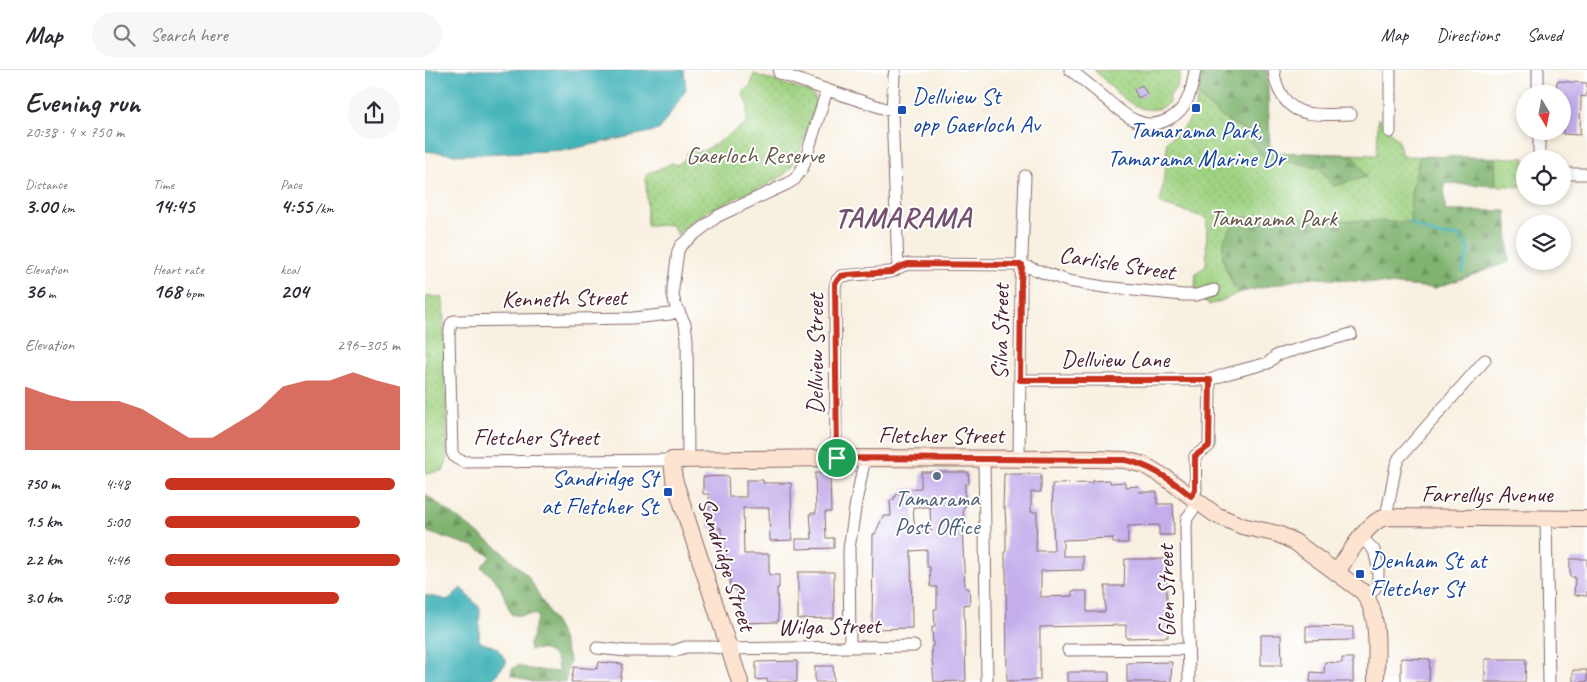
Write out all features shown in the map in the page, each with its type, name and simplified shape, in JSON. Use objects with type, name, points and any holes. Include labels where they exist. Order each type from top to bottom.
[{"type":"street","points":[[895,70],[892,111],[898,268]]},
{"type":"street","points":[[1070,70],[1127,117],[1141,123],[1156,124],[1177,114],[1186,104],[1193,84],[1195,70]]},
{"type":"street","points":[[1274,70],[1277,89],[1294,108],[1306,113],[1351,114]]},
{"type":"street","points":[[1390,70],[1390,132]]},
{"type":"street","points":[[1538,70],[1538,85]]},
{"type":"street","points":[[779,73],[892,111]]},
{"type":"street","points":[[680,460],[687,340],[685,324],[674,300],[673,288],[678,251],[681,245],[718,216],[795,179],[803,168],[827,90]]},
{"type":"street","points":[[1571,174],[1587,174]]},
{"type":"street","name":"Silva Street","points":[[1019,459],[1021,284],[1025,176]]},
{"type":"street","name":"Carlisle Street","points":[[837,280],[841,276],[847,275],[891,272],[908,264],[1022,265],[1068,281],[1104,287],[1183,295],[1196,295],[1214,290]]},
{"type":"street","name":"Dellview Street","points":[[837,280],[835,287],[837,458]]},
{"type":"street","name":"Kenneth Street","points":[[456,458],[452,452],[449,335],[451,324],[454,321],[633,318],[670,314],[679,311]]},
{"type":"street","name":"Dellview Lane","points":[[1020,380],[1210,380],[1225,374],[1268,363],[1277,355],[1351,334]]},
{"type":"street","points":[[1337,572],[1376,521],[1386,517],[1399,458],[1485,360]]},
{"type":"street","name":"Glen Street","points":[[1189,682],[1186,526],[1187,518],[1195,500],[1195,456],[1209,446],[1210,380]]},
{"type":"street","name":"Fletcher Street","points":[[456,458],[465,462],[837,458],[1115,459],[1144,465],[1166,478],[1216,515],[1232,523],[1271,532],[1287,538],[1337,572],[1366,596]]},
{"type":"street","points":[[850,647],[849,549],[865,458]]},
{"type":"street","points":[[984,459],[987,682]]},
{"type":"street","name":"Sandridge Street","points":[[680,460],[674,478],[740,682]]},
{"type":"street","name":"Farrellys Avenue","points":[[1386,517],[1587,519]]},
{"type":"street","points":[[1546,519],[1549,682]]},
{"type":"street","points":[[1362,538],[1374,550],[1378,567],[1378,583],[1373,591],[1366,596],[1372,608],[1375,623],[1376,682]]},
{"type":"street","name":"Wilga Street","points":[[597,648],[627,651],[719,647],[913,646]]},
{"type":"street","points":[[1068,650],[1188,649]]},
{"type":"green space","points":[[1094,70],[1181,70],[1177,86],[1168,99],[1171,102],[1160,108],[1149,110],[1129,102]]},
{"type":"green space","name":"Tamarama Park","points":[[1202,70],[1267,70],[1270,152],[1377,155],[1378,118],[1398,140],[1402,156],[1516,158],[1516,187],[1444,183],[1445,211],[1506,211],[1509,262],[1435,288],[1309,277],[1237,293],[1227,299],[1209,305],[1195,288],[1196,273],[1206,266],[1207,218],[1160,204],[1167,141],[1184,127],[1190,119],[1197,98]]},
{"type":"green space","points":[[1202,70],[1267,70],[1270,152],[1353,155],[1366,177],[1334,186],[1319,167],[1265,158],[1249,141],[1253,133],[1231,123],[1198,96]]},
{"type":"green space","name":"Gaerloch Reserve","points":[[754,74],[811,93],[815,97],[815,105],[794,163],[781,177],[714,208],[689,224],[678,235],[672,225],[647,226],[646,176],[648,173],[672,163],[677,165],[684,160],[688,152],[703,151],[724,139],[741,126],[746,125],[748,104],[743,95],[745,90],[751,85]]},
{"type":"green space","points":[[1420,156],[1495,158],[1496,186],[1444,183],[1445,211],[1506,211],[1509,262],[1435,288],[1309,277],[1237,293],[1224,263],[1223,247],[1230,229],[1243,217],[1410,222],[1411,193]]},
{"type":"green space","points":[[425,297],[443,298],[448,458],[443,471],[425,473]]},
{"type":"green space","points":[[425,494],[502,551],[528,576],[559,630],[570,661],[565,682],[532,682],[511,675],[512,669],[518,665],[529,669],[559,672],[554,656],[548,651],[541,649],[530,650],[529,645],[538,616],[511,614],[500,586],[481,567],[491,556],[473,546],[425,530]]},
{"type":"water","points":[[425,70],[684,70],[686,90],[659,130],[567,150],[460,155],[425,151]]},
{"type":"water","points":[[461,588],[480,608],[479,641],[497,648],[507,662],[490,682],[425,682],[425,595],[448,600]]},
{"type":"building","points":[[1557,81],[1587,83],[1586,97],[1581,96],[1580,135],[1571,134],[1571,85],[1557,85]]},
{"type":"building","points":[[1142,85],[1147,94],[1138,98],[1134,89]]},
{"type":"building","points":[[921,472],[968,472],[969,484],[965,484],[964,527],[962,527],[965,588],[969,588],[970,604],[964,605],[966,681],[934,682],[931,647],[933,646],[932,627],[935,627],[934,609],[937,609],[937,587],[931,587],[930,567],[927,567],[927,550],[911,551],[912,628],[872,629],[873,534],[875,534],[883,516],[891,516],[890,500],[894,500],[896,494],[902,494],[902,489],[921,488]],"holes":[[[913,507],[930,507],[931,532],[915,532]]]},
{"type":"building","points":[[815,473],[830,473],[831,512],[825,512],[826,538],[834,538],[834,548],[796,549],[796,539],[812,539],[810,513],[816,513]]},
{"type":"building","points":[[1004,474],[1041,474],[1041,492],[1031,492],[1031,512],[1037,512],[1036,551],[1054,551],[1052,484],[1092,483],[1092,481],[1110,480],[1110,483],[1125,482],[1125,487],[1138,486],[1139,492],[1157,492],[1157,504],[1173,504],[1174,535],[1159,535],[1159,525],[1128,526],[1128,543],[1113,543],[1113,538],[1063,540],[1063,556],[1083,556],[1083,570],[1041,571],[1041,597],[1072,596],[1072,591],[1087,591],[1087,612],[1105,612],[1105,586],[1124,586],[1125,559],[1166,559],[1168,637],[1126,638],[1126,625],[1040,627],[1040,680],[1007,681]]},
{"type":"building","points":[[728,476],[729,497],[746,497],[746,480],[763,480],[763,483],[791,483],[792,540],[770,541],[769,508],[743,508],[744,554],[769,554],[769,575],[779,575],[779,588],[777,588],[778,622],[737,623],[737,589],[730,589],[730,568],[727,569],[726,549],[721,549],[721,528],[709,528],[709,494],[703,494],[703,477]]},
{"type":"building","points":[[1570,559],[1587,559],[1587,596],[1574,595],[1575,577],[1570,577]]},
{"type":"building","points":[[798,572],[834,572],[834,618],[798,619]]},
{"type":"building","points":[[1306,626],[1353,627],[1353,640],[1306,641]]},
{"type":"building","points":[[1261,635],[1281,635],[1282,665],[1261,665]]},
{"type":"building","points":[[1342,658],[1353,658],[1353,682],[1310,682],[1311,672],[1324,673],[1325,662],[1342,663]]},
{"type":"building","points":[[1401,658],[1430,659],[1429,682],[1401,682]]},
{"type":"building","points":[[1485,659],[1526,659],[1525,682],[1485,682]]},
{"type":"building","points":[[797,661],[797,682],[767,682],[767,679],[756,680],[756,662]]},
{"type":"building","points":[[599,662],[623,664],[620,682],[571,682],[574,667],[597,669]]},
{"type":"building","points":[[1172,662],[1171,682],[1127,682],[1127,663]]},
{"type":"building","points":[[815,666],[833,666],[834,682],[815,682]]},
{"type":"building","points":[[1573,670],[1587,670],[1587,682],[1573,682]]},
{"type":"building","points":[[1067,672],[1109,672],[1109,682],[1067,682]]},
{"type":"waterway","points":[[1410,222],[1433,233],[1444,236],[1459,236],[1469,249],[1463,271]]},
{"type":"place","name":"Tamarama Park, Tamarama Marine Dr","points":[[1196,108]]},
{"type":"place","name":"Dellview St opp Gaerloch Av","points":[[902,110]]},
{"type":"place","name":"Tamarama Post Office","points":[[937,476]]},
{"type":"place","name":"Sandridge St at Fletcher St","points":[[668,492]]},
{"type":"place","name":"Denham St at Fletcher St","points":[[1360,574]]},
{"type":"district","name":"TAMARAMA","points":[[903,217]]},
{"type":"route","points":[[908,264],[1022,265],[1020,380],[1210,380],[1209,446],[1195,456],[1196,481],[1195,490],[1191,496],[1144,465],[1125,460],[837,458],[835,283],[841,276],[891,272],[908,264]]}]
